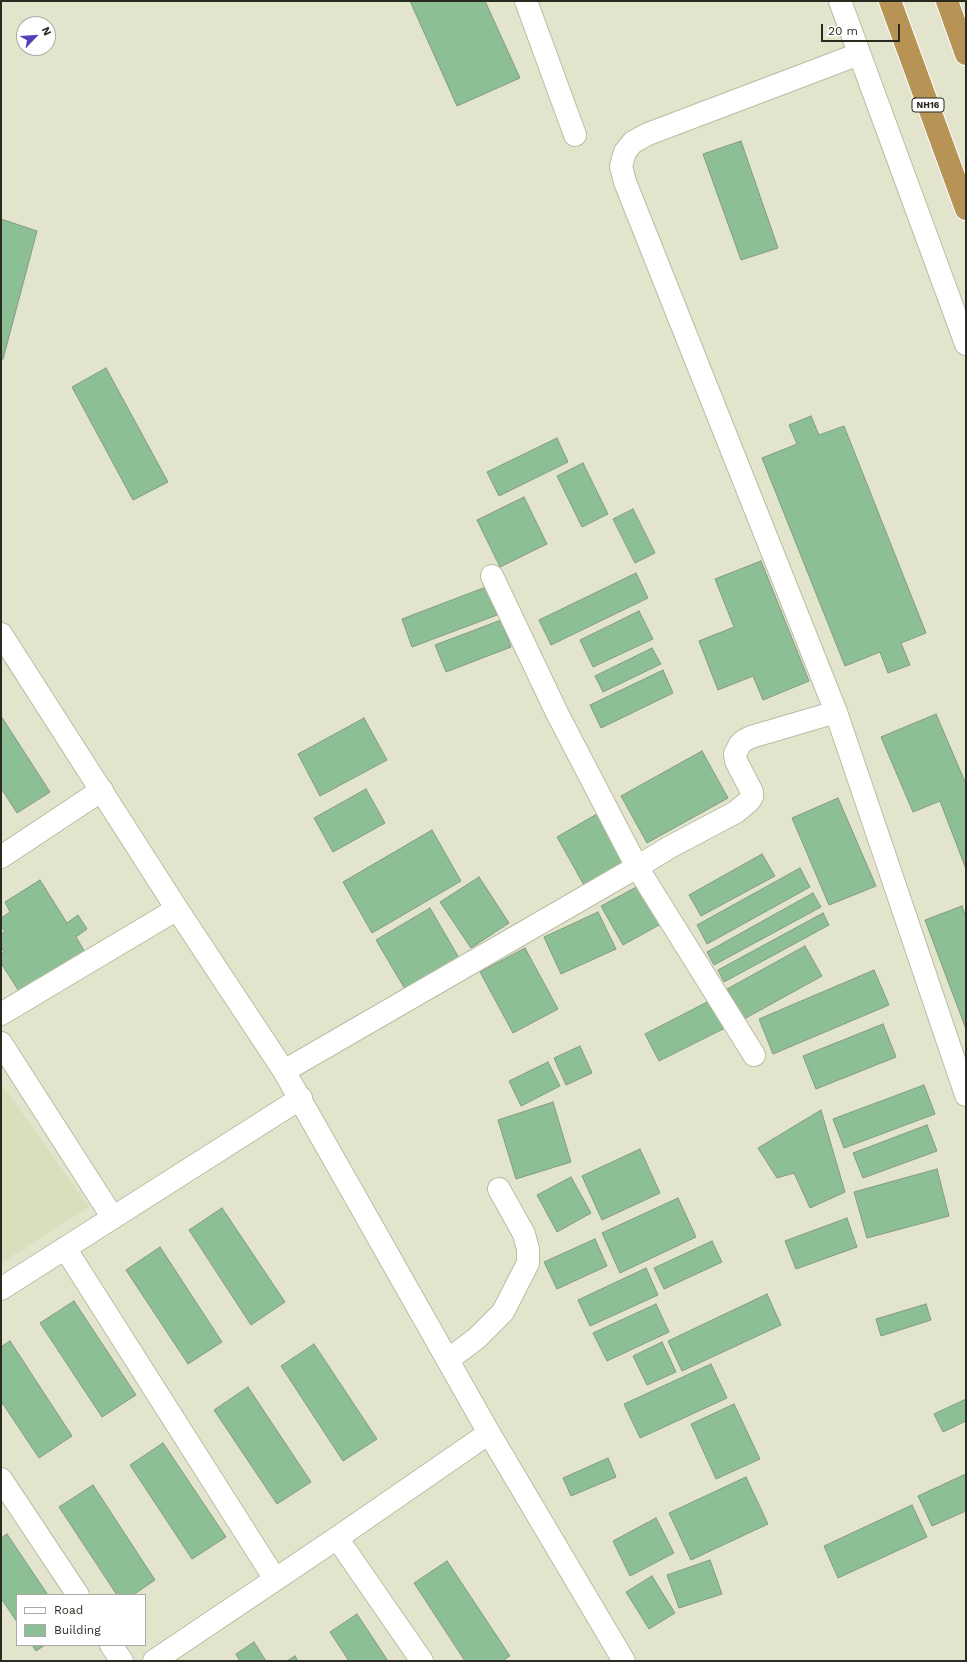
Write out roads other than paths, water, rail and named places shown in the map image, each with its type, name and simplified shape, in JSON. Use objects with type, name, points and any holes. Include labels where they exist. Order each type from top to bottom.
[{"type":"highway","name":"NH16","points":[[890,1],[966,209]]},
{"type":"highway","points":[[947,1],[966,54]]},
{"type":"street","points":[[526,1],[575,135]]},
{"type":"street","points":[[840,1],[966,344]]},
{"type":"street","points":[[859,54],[648,134],[633,142],[625,152],[621,166],[625,182],[836,712],[966,1095]]},
{"type":"street","points":[[492,576],[557,713],[637,867],[754,1055]]},
{"type":"street","points":[[1,634],[102,790],[177,910],[301,1098],[489,1433],[624,1661]]},
{"type":"street","points":[[284,1071],[670,847],[736,812],[752,797],[752,792],[736,761],[735,754],[740,744],[751,737],[836,712]]},
{"type":"street","points":[[1,857],[102,790]]},
{"type":"street","points":[[1,1014],[177,910]]},
{"type":"street","points":[[1,1043],[113,1218]]},
{"type":"street","points":[[1,1289],[301,1098]]},
{"type":"street","points":[[448,1360],[477,1338],[502,1312],[528,1263],[528,1249],[524,1234],[499,1189]]},
{"type":"street","points":[[65,1248],[275,1579]]},
{"type":"street","points":[[162,1659],[275,1579],[489,1433]]},
{"type":"street","points":[[1,1479],[77,1594]]},
{"type":"street","points":[[337,1538],[422,1661]]},
{"type":"street","points":[[112,1646],[122,1661]]}]
